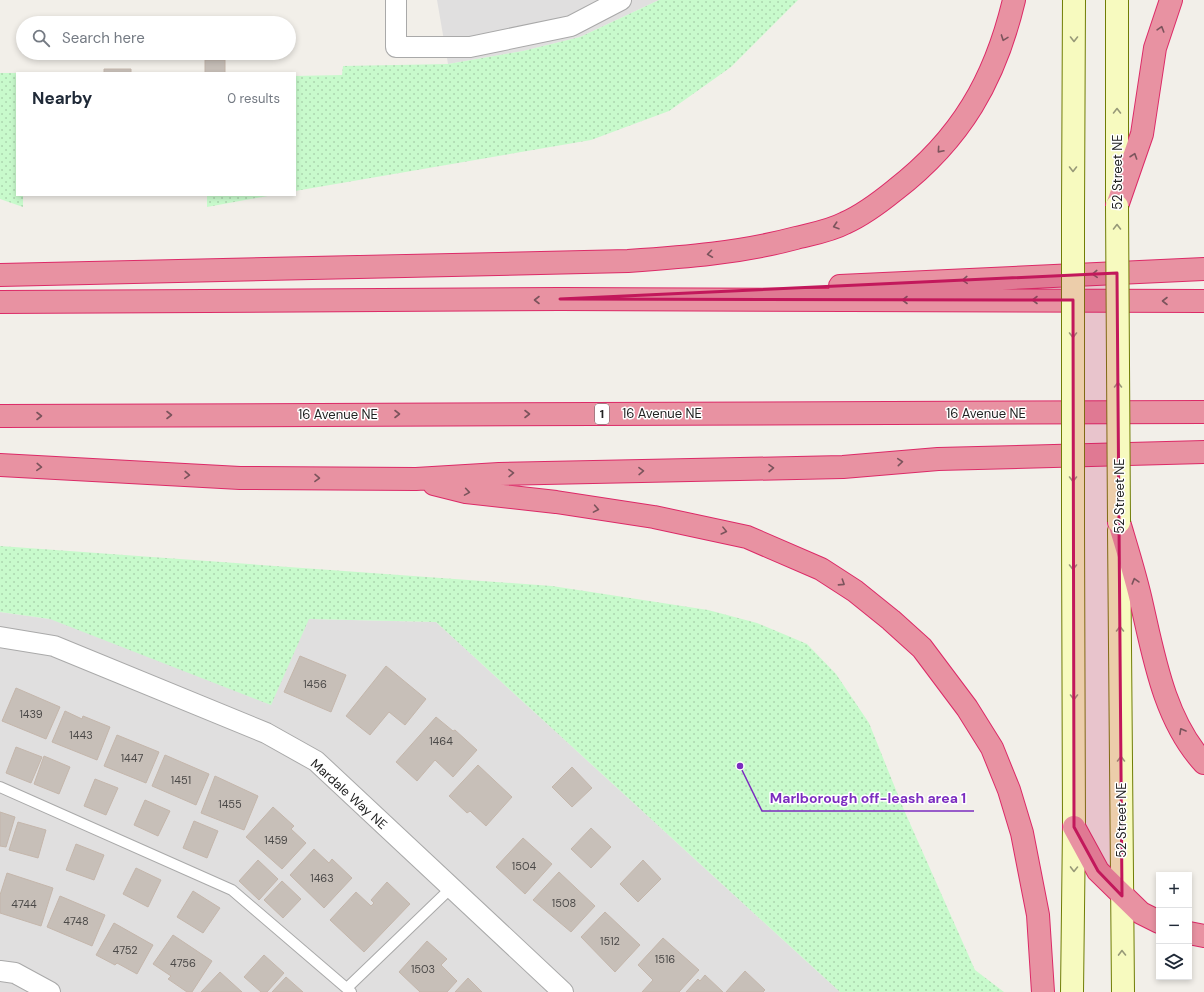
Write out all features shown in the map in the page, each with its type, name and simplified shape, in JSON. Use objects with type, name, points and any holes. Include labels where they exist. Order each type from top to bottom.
[{"type":"highway","points":[[0,275],[628,261],[691,257],[760,248],[812,234],[844,224],[876,205],[933,159],[952,136],[979,94],[994,65],[1007,30],[1014,0]]},
{"type":"highway","points":[[1117,206],[1142,134],[1155,48],[1171,0]]},
{"type":"highway","points":[[560,299],[1204,269]]},
{"type":"highway","points":[[0,302],[560,299],[1204,301]]},
{"type":"highway","name":"16 Avenue NE","points":[[0,416],[1204,412]]},
{"type":"highway","points":[[0,465],[240,478],[416,479],[499,474],[843,466],[938,458],[1204,452]]},
{"type":"highway","points":[[416,479],[466,492],[556,502],[654,517],[747,537],[821,569],[855,591],[891,620],[922,648],[967,708],[992,748],[1010,790],[1022,833],[1038,915],[1043,992]]},
{"type":"highway","points":[[1119,522],[1142,604],[1152,654],[1164,691],[1180,726],[1196,754],[1204,763]]},
{"type":"highway","points":[[1074,827],[1098,871],[1141,913],[1156,920]]},
{"type":"highway","points":[[1192,933],[1204,936]]},
{"type":"main road","points":[[1072,992],[1074,827],[1074,0]]},
{"type":"main road","name":"52 Street NE","points":[[1117,0],[1117,206],[1123,992]]},
{"type":"street","points":[[396,0],[396,47],[470,47],[570,26],[621,0]]},
{"type":"street","name":"Mardale Way NE","points":[[0,637],[54,646],[266,733],[316,761],[563,992]]},
{"type":"street","points":[[0,971],[15,972],[50,992]]},
{"type":"lane","points":[[0,786],[232,890],[349,990],[451,888]]},
{"type":"highlighted area","points":[[1117,273],[1122,896],[1098,871],[1074,827],[1073,300],[560,299]]},
{"type":"shaded area","points":[[437,0],[659,0],[580,37],[523,51],[448,64]]},
{"type":"shaded area","points":[[0,612],[50,619],[309,619],[436,622],[840,992],[0,992]]},
{"type":"green space","points":[[659,0],[798,0],[731,67],[669,111],[591,140],[296,191],[296,76],[342,75],[343,66],[448,64],[523,51],[580,37]]},
{"type":"green space","points":[[0,73],[16,73],[16,196],[23,196],[23,207],[0,199]]},
{"type":"green space","points":[[207,196],[268,196],[207,207]]},
{"type":"green space","points":[[0,546],[552,586],[708,610],[757,623],[807,644],[836,674],[869,723],[904,810],[975,970],[1004,992],[840,992],[436,622],[309,619],[271,705],[50,619],[0,612]]},
{"type":"building","points":[[205,60],[225,60],[225,72],[205,72]]},
{"type":"building","points":[[104,69],[131,69],[131,72],[104,72]]},
{"type":"building","points":[[300,656],[346,675],[331,712],[284,692]]},
{"type":"building","points":[[386,666],[426,699],[405,725],[389,712],[370,735],[346,716]]},
{"type":"building","points":[[16,688],[60,707],[46,739],[2,721]]},
{"type":"building","points":[[65,711],[82,719],[83,716],[110,727],[97,760],[52,742]]},
{"type":"building","points":[[436,717],[453,731],[455,730],[477,750],[453,777],[435,760],[417,781],[396,762]]},
{"type":"building","points":[[117,735],[159,752],[146,783],[104,766]]},
{"type":"building","points":[[16,747],[42,757],[31,783],[6,773]]},
{"type":"building","points":[[165,755],[209,774],[196,805],[152,786]]},
{"type":"building","points":[[44,756],[70,767],[59,794],[34,784]]},
{"type":"building","points":[[478,765],[512,797],[486,826],[470,811],[467,813],[449,796]]},
{"type":"building","points":[[572,767],[592,788],[572,807],[552,787]]},
{"type":"building","points":[[215,776],[258,796],[244,830],[201,813]]},
{"type":"building","points":[[95,779],[118,788],[106,815],[84,806]]},
{"type":"building","points":[[145,800],[170,811],[158,836],[134,825]]},
{"type":"building","points":[[273,807],[294,826],[291,829],[306,843],[282,869],[246,837]]},
{"type":"building","points":[[0,812],[15,817],[6,847],[0,846]]},
{"type":"building","points":[[194,821],[218,831],[207,858],[183,848]]},
{"type":"building","points":[[18,822],[46,830],[38,858],[9,850]]},
{"type":"building","points":[[591,828],[611,847],[591,868],[571,849]]},
{"type":"building","points":[[523,838],[552,864],[525,894],[496,867]]},
{"type":"building","points":[[76,844],[104,855],[94,880],[66,870]]},
{"type":"building","points":[[314,849],[329,863],[332,859],[352,878],[324,908],[290,875]]},
{"type":"building","points":[[258,860],[278,879],[259,900],[239,881]]},
{"type":"building","points":[[643,860],[661,879],[638,902],[620,884]]},
{"type":"building","points":[[136,868],[161,880],[148,907],[123,894]]},
{"type":"building","points":[[559,872],[595,906],[571,932],[533,900]]},
{"type":"building","points":[[7,873],[53,888],[41,926],[0,913],[0,895]]},
{"type":"building","points":[[282,881],[301,899],[283,918],[264,900]]},
{"type":"building","points":[[387,882],[410,904],[364,952],[330,920],[356,892],[371,906],[374,903],[371,900]]},
{"type":"building","points":[[193,891],[220,908],[203,933],[177,917]]},
{"type":"building","points":[[60,896],[105,915],[92,946],[47,927]]},
{"type":"building","points":[[605,912],[640,945],[615,972],[581,937]]},
{"type":"building","points":[[114,923],[153,945],[137,974],[117,963],[115,965],[96,955]]},
{"type":"building","points":[[173,935],[212,961],[192,992],[187,992],[168,979],[171,976],[153,964]]},
{"type":"building","points":[[663,938],[699,970],[679,992],[642,992],[653,980],[638,965]]},
{"type":"building","points":[[427,941],[447,959],[441,965],[457,981],[447,992],[420,992],[399,972]]},
{"type":"building","points":[[264,955],[284,973],[267,992],[261,992],[244,977]]},
{"type":"building","points":[[745,971],[765,990],[763,992],[726,992]]},
{"type":"building","points":[[220,972],[242,992],[201,992]]},
{"type":"building","points":[[705,975],[723,992],[686,992],[698,979],[700,981]]},
{"type":"building","points":[[286,977],[303,992],[272,992]]},
{"type":"building","points":[[468,978],[482,992],[455,992]]},
{"type":"place","name":"Marlborough off-leash area 1","points":[[740,766]]}]
